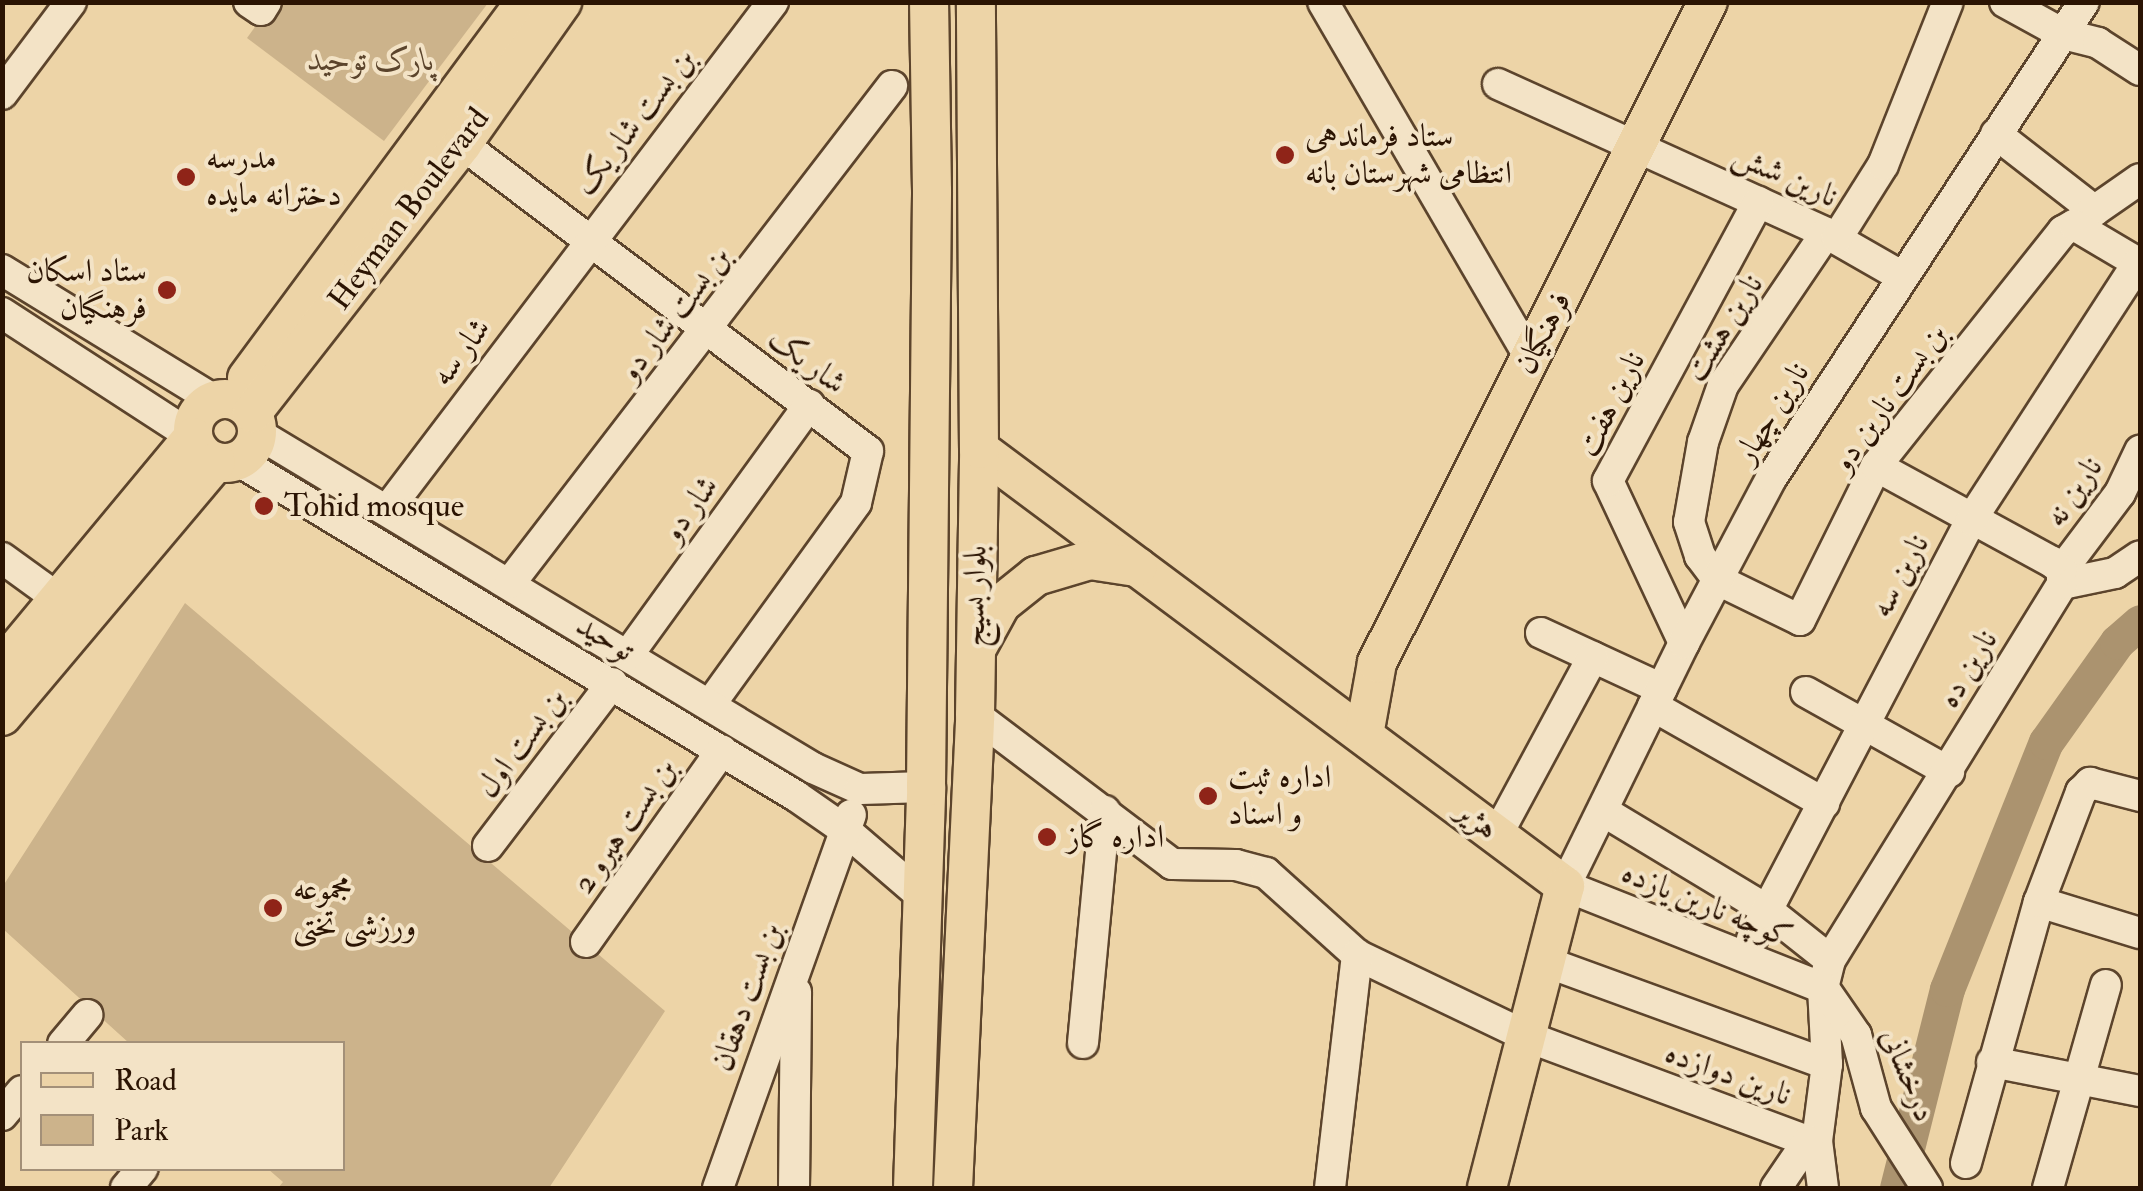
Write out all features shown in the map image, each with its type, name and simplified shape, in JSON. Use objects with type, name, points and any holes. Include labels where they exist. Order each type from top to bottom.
[{"type":"main road","name":"Heyman Boulevard","points":[[229,429],[525,2]]},
{"type":"main road","name":"Heyman Boulevard","points":[[2,716],[72,610],[229,429],[462,144],[562,2]]},
{"type":"main road","name":"بلوار بسیج","points":[[914,1188],[926,787],[932,191],[928,2]]},
{"type":"main road","name":"بلوار بسیج","points":[[954,1188],[975,715],[979,449],[976,2]]},
{"type":"main road","name":"فرهنگیان","points":[[1364,735],[1378,664],[1706,3]]},
{"type":"main road","points":[[932,191],[976,192]]},
{"type":"main road","name":"هژیر","points":[[979,449],[1565,886]]},
{"type":"main road","name":"هژیر","points":[[974,655],[1001,604],[1036,576],[1090,560],[1140,568]]},
{"type":"main road","name":"Heyman Boulevard","points":[[2,667],[72,610]]},
{"type":"main road","points":[[1314,698],[1378,664]]},
{"type":"main road","points":[[1488,1188],[1565,886]]},
{"type":"street","points":[[2,94],[71,2]]},
{"type":"street","points":[[250,2],[260,10],[266,2]]},
{"type":"street","points":[[523,55],[575,2]]},
{"type":"street","name":"بن بست شار یک","points":[[590,238],[773,2]]},
{"type":"street","points":[[1323,2],[1530,358]]},
{"type":"street","name":"نارین هشت","points":[[1718,580],[1700,556],[1690,522],[1703,442],[1723,385],[1883,165],[1948,2]]},
{"type":"street","points":[[2005,2],[2063,34],[2098,43],[2140,70]]},
{"type":"street","name":"نارین چهار","points":[[1565,886],[1684,643],[1772,477],[2084,2]]},
{"type":"street","name":"نارین شش","points":[[1498,84],[1832,235],[1901,276]]},
{"type":"street","name":"بن بست شار دو","points":[[510,583],[892,86]]},
{"type":"street","points":[[1996,134],[2139,264]]},
{"type":"street","name":"شار یک","points":[[462,144],[868,451],[856,503],[710,705]]},
{"type":"street","name":"بن بست نارین دو","points":[[1718,580],[1800,620],[1876,466],[2062,231],[2140,179]]},
{"type":"street","name":"نارین هفت","points":[[1684,643],[1608,482],[1758,202]]},
{"type":"street","name":"شار سه","points":[[388,509],[590,238]]},
{"type":"street","name":"نارین سه","points":[[1752,939],[1970,520],[2139,264]]},
{"type":"street","name":"توحید","points":[[2,270],[229,429],[287,488],[722,750],[846,830],[923,897]]},
{"type":"street","name":"توحید","points":[[2,313],[229,429],[303,461],[813,768],[860,789],[926,787]]},
{"type":"street","name":"شار دو","points":[[628,655],[809,405]]},
{"type":"street","name":"نارین نه","points":[[2062,577],[2120,492],[2140,451]]},
{"type":"street","points":[[287,488],[303,461]]},
{"type":"street","points":[[1876,466],[2062,577],[2114,573],[2140,556]]},
{"type":"street","points":[[2,558],[72,610]]},
{"type":"street","name":"نارین ده","points":[[1826,974],[2062,577]]},
{"type":"street","points":[[1541,633],[1592,657],[1824,802]]},
{"type":"street","points":[[1498,835],[1592,657]]},
{"type":"street","name":"بن بست اول","points":[[488,846],[612,683]]},
{"type":"street","points":[[1806,692],[1949,772]]},
{"type":"street","name":"نارین دوازده","points":[[975,715],[1172,864],[1236,865],[1266,874],[1356,954],[1528,1037],[1812,1141],[1828,1064],[1826,974]]},
{"type":"street","name":"بن بست هیرو 2","points":[[586,942],[722,750]]},
{"type":"street","points":[[1966,1163],[2039,902],[2081,792],[2090,784],[2140,796]]},
{"type":"street","name":"بن بست دهقان","points":[[718,1188],[860,789]]},
{"type":"street","points":[[1083,1043],[1105,810]]},
{"type":"street","name":"درخشانی","points":[[1602,811],[1767,910],[1826,974],[1856,1035],[1876,1108],[1922,1182]]},
{"type":"street","name":"کوچه نارین یازده","points":[[1565,886],[1826,974]]},
{"type":"street","points":[[2039,902],[2140,933]]},
{"type":"street","points":[[1330,1188],[1356,954]]},
{"type":"street","points":[[1546,962],[1828,1064]]},
{"type":"street","points":[[794,1188],[796,967]]},
{"type":"street","points":[[2048,1188],[2106,985]]},
{"type":"street","points":[[66,1041],[88,1015]]},
{"type":"street","points":[[1992,1062],[2140,1091]]},
{"type":"street","points":[[2,1115],[20,1093]]},
{"type":"street","points":[[1776,1188],[1812,1141]]},
{"type":"street","points":[[1812,1141],[1823,1188]]},
{"type":"green space","name":"پارک توحید","points":[[272,3],[488,3],[384,141],[247,38]]},
{"type":"green space","name":"مجموعه ورزشی تختی","points":[[185,603],[665,1011],[549,1188],[278,1188],[283,1182],[270,1171],[345,1171],[345,1041],[127,1041],[3,929],[3,886]]},
{"type":"waterway","points":[[1897,1188],[1947,989],[2046,742],[2117,642],[2140,622]]},
{"type":"place","name":"ستاد فرماندهی انتظامی شهرستان بانه","points":[[1285,155]]},
{"type":"place","name":"مدرسه دخترانه مایده","points":[[186,177]]},
{"type":"place","name":"ستاد اسکان فرهنگیان","points":[[167,290]]},
{"type":"place","name":"Tohid mosque","points":[[264,506]]},
{"type":"place","name":"اداره ثبت و اسناد","points":[[1208,796]]},
{"type":"place","name":"اداره گاز","points":[[1047,837]]},
{"type":"place","name":"مجموعه ورزشی تختی","points":[[273,908]]}]
